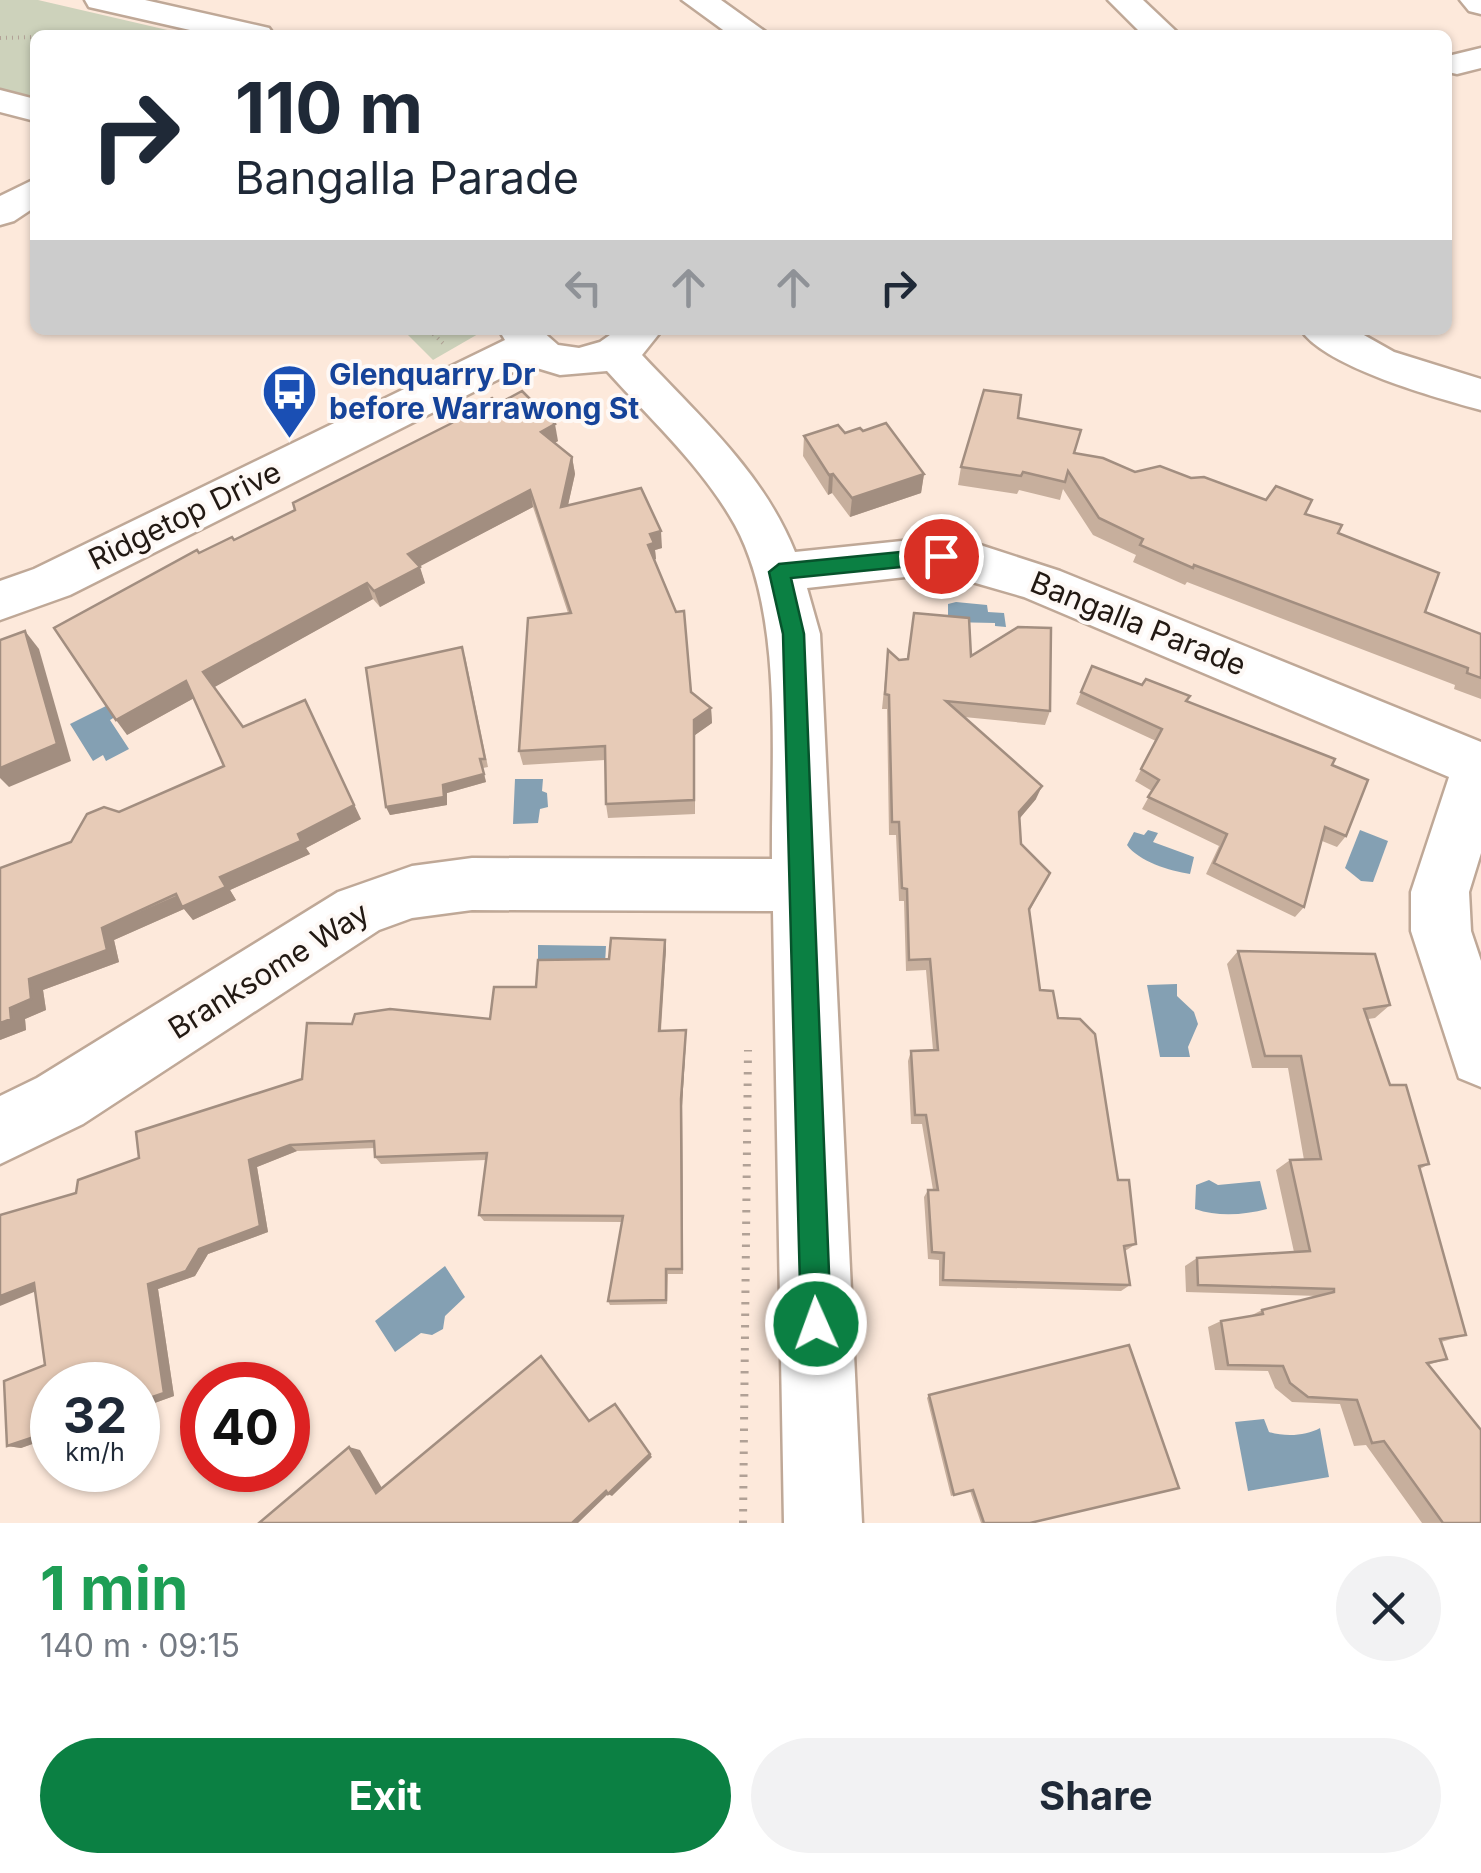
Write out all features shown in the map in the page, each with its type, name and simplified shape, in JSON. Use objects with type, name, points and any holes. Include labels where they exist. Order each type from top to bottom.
[{"type":"street","points":[[101,0],[234,30]]},
{"type":"street","points":[[192,21],[220,0]]},
{"type":"street","points":[[698,0],[744,30]]},
{"type":"street","points":[[1124,0],[1157,30]]},
{"type":"street","points":[[0,101],[30,109]]},
{"type":"street","points":[[0,213],[30,193]]},
{"type":"street","points":[[1331,335],[1379,362],[1481,395]]},
{"type":"street","points":[[524,338],[540,354],[569,362],[629,342],[756,518],[779,572],[794,634],[823,1523]]},
{"type":"street","name":"Ridgetop Drive","points":[[0,602],[52,582],[524,338]]},
{"type":"street","name":"Bangalla Parade","points":[[779,572],[941,556],[980,563],[1042,584],[1480,766]]},
{"type":"street","points":[[1480,766],[1440,892],[1440,912],[1444,942],[1481,1056]]},
{"type":"street","name":"Branksome Way","points":[[0,1131],[60,1102],[334,926],[387,900],[472,884],[800,885]]},
{"type":"path","points":[[0,38],[30,37]]},
{"type":"green space","points":[[0,0],[38,0],[167,30],[30,30],[30,97],[0,89]]},
{"type":"green space","points":[[408,335],[476,335],[433,360]]},
{"type":"water","points":[[948,604],[987,605],[988,612],[1004,613],[1006,627],[995,623],[948,622]]},
{"type":"water","points":[[110,704],[118,715],[110,720],[129,749],[106,761],[103,755],[93,761],[70,724]]},
{"type":"water","points":[[515,779],[543,779],[542,791],[547,793],[548,807],[540,809],[538,823],[513,824]]},
{"type":"water","points":[[1148,830],[1158,833],[1153,842],[1194,857],[1190,874],[1155,864],[1132,851],[1127,845],[1134,832],[1144,835]]},
{"type":"water","points":[[1360,830],[1388,841],[1373,882],[1361,881],[1345,868]]},
{"type":"water","points":[[538,945],[606,946],[605,964],[538,963]]},
{"type":"water","points":[[1177,984],[1177,996],[1194,1012],[1198,1024],[1188,1047],[1190,1057],[1160,1057],[1147,985]]},
{"type":"water","points":[[1209,1180],[1218,1185],[1260,1181],[1267,1209],[1231,1214],[1195,1209],[1196,1185]]},
{"type":"water","points":[[445,1266],[465,1297],[445,1316],[443,1329],[432,1335],[421,1333],[395,1352],[375,1321]]},
{"type":"water","points":[[1264,1419],[1269,1432],[1275,1434],[1302,1434],[1320,1428],[1329,1477],[1248,1491],[1235,1422]]},
{"type":"building","points":[[984,390],[1021,395],[1018,418],[1081,430],[1074,453],[1103,458],[1135,472],[1160,466],[1266,500],[1276,486],[1312,500],[1305,514],[1342,525],[1338,533],[1439,573],[1425,612],[1481,634],[1481,678],[1467,673],[1468,668],[1140,545],[1143,539],[1099,518],[1068,471],[1065,482],[1023,472],[1021,476],[961,467]]},
{"type":"building","points":[[522,391],[555,424],[541,432],[572,457],[561,507],[641,488],[661,531],[650,534],[654,543],[648,545],[676,612],[684,611],[691,692],[711,708],[694,720],[694,800],[606,804],[605,746],[519,751],[528,618],[571,613],[530,490],[408,554],[420,567],[374,591],[367,583],[203,672],[243,727],[305,700],[354,805],[298,834],[301,841],[220,877],[226,887],[182,907],[176,894],[102,928],[107,950],[29,979],[31,999],[10,1008],[11,1019],[0,1023],[0,868],[71,842],[87,814],[104,807],[119,812],[224,766],[186,681],[116,720],[54,628],[197,550],[199,553],[232,537],[234,540],[295,510],[293,503],[450,424],[492,398],[498,404]]},
{"type":"building","points":[[886,423],[924,474],[852,498],[833,474],[829,475],[804,436],[838,425],[845,433]]},
{"type":"building","points":[[914,613],[969,618],[971,656],[1018,627],[1051,628],[1050,711],[946,701],[1042,786],[1019,812],[1021,844],[1050,873],[1029,909],[1040,990],[1053,991],[1058,1018],[1080,1019],[1095,1034],[1118,1180],[1129,1180],[1136,1244],[1124,1246],[1130,1285],[943,1280],[944,1253],[932,1252],[928,1190],[938,1190],[926,1115],[915,1115],[911,1051],[938,1050],[930,959],[909,960],[907,889],[902,888],[899,822],[892,822],[889,695],[885,694],[888,650],[899,660],[908,659]]},
{"type":"building","points":[[25,631],[57,744],[0,768],[0,640]]},
{"type":"building","points":[[462,647],[485,759],[480,759],[484,774],[443,785],[444,797],[386,807],[366,668]]},
{"type":"building","points":[[1092,666],[1142,685],[1146,679],[1190,696],[1186,701],[1335,759],[1332,765],[1368,780],[1346,836],[1325,827],[1304,907],[1214,863],[1227,834],[1148,797],[1159,780],[1141,769],[1162,729],[1081,692]]},
{"type":"building","points":[[611,938],[665,940],[659,1031],[686,1030],[681,1099],[682,1269],[666,1269],[666,1300],[608,1301],[623,1216],[479,1215],[487,1153],[375,1157],[374,1141],[290,1145],[249,1160],[260,1226],[199,1249],[186,1271],[148,1284],[159,1362],[45,1362],[34,1283],[0,1296],[0,1215],[76,1193],[78,1180],[139,1158],[136,1132],[302,1079],[307,1023],[352,1024],[355,1014],[390,1009],[490,1019],[494,987],[536,987],[538,960],[609,959]]},
{"type":"building","points":[[1238,951],[1375,954],[1390,1005],[1364,1009],[1390,1085],[1406,1085],[1429,1164],[1419,1166],[1466,1335],[1440,1339],[1447,1359],[1427,1363],[1481,1430],[1481,1523],[1443,1523],[1384,1441],[1372,1443],[1357,1400],[1308,1397],[1290,1383],[1283,1366],[1228,1365],[1221,1321],[1263,1314],[1262,1310],[1334,1292],[1198,1285],[1197,1258],[1310,1251],[1290,1160],[1321,1159],[1301,1056],[1265,1056]]},
{"type":"building","points":[[1129,1345],[1179,1488],[1030,1523],[984,1523],[973,1490],[954,1495],[929,1395]]},
{"type":"building","points":[[541,1356],[589,1421],[615,1404],[650,1454],[572,1523],[259,1523],[296,1492],[310,1492],[310,1480],[349,1447],[376,1493]]},
{"type":"building","points":[[30,1371],[30,1438],[7,1446],[4,1381]]},
{"type":"place","name":"Glenquarry Dr before Warrawong St","points":[[290,441]]},
{"type":"route","points":[[816,1324],[794,634],[779,572],[941,556]]}]
